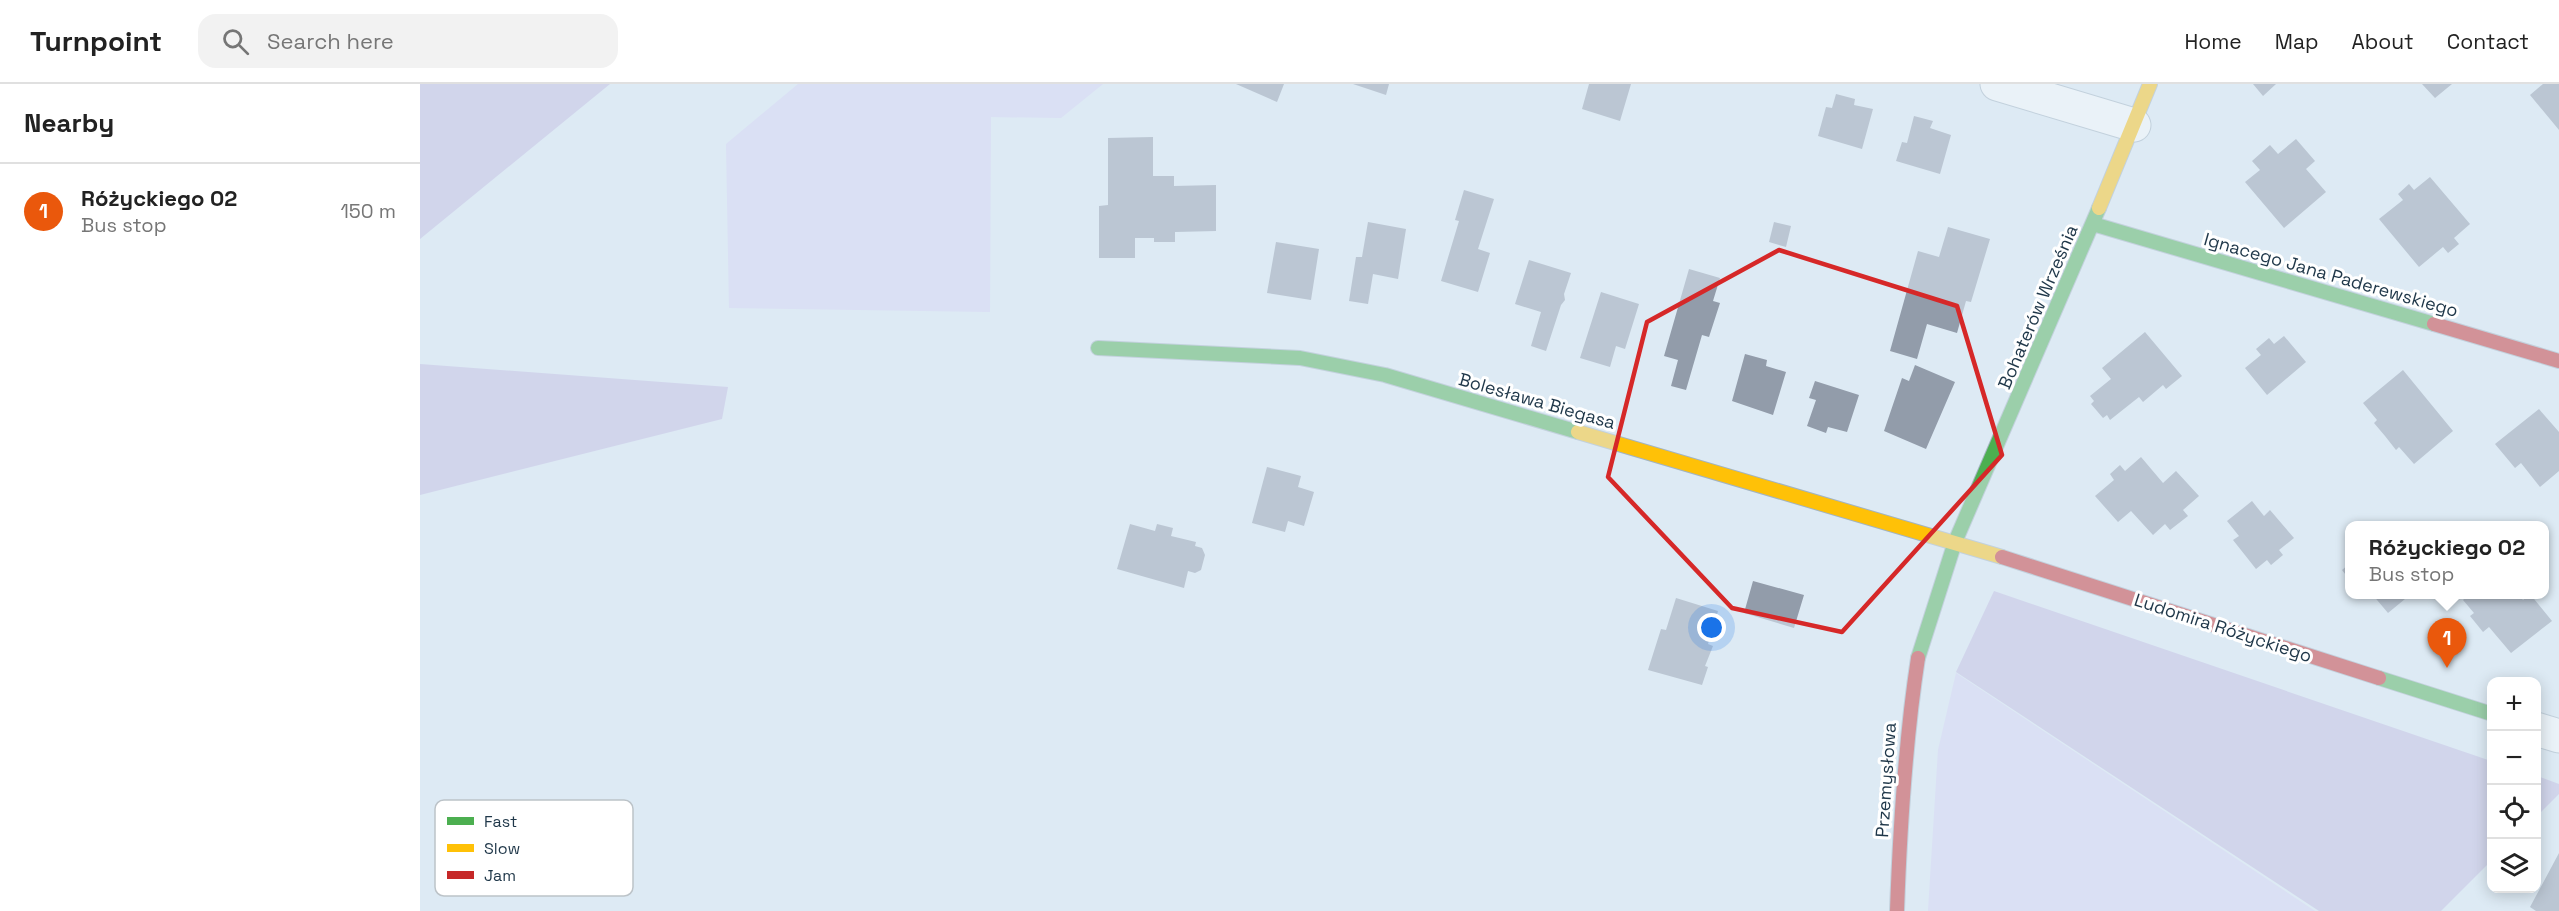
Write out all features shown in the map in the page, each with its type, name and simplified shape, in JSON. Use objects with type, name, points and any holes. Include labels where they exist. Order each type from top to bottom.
[{"type":"street","points":[[1998,84],[2134,125]]},
{"type":"street","name":"Bohaterów Września","points":[[1919,653],[1955,542],[2093,224],[2150,84]]},
{"type":"street","name":"Ignacego Jana Paderewskiego","points":[[2093,224],[2559,361]]},
{"type":"street","name":"Bolesława Biegasa","points":[[1098,348],[1300,358],[1385,375],[1955,542]]},
{"type":"street","name":"Ludomira Różyckiego","points":[[1955,542],[2487,712]]},
{"type":"street","name":"Przemysłowa","points":[[1897,911],[1900,807],[1908,723],[1919,653]]},
{"type":"street","points":[[2541,731],[2559,736]]},
{"type":"highlighted area","points":[[1779,250],[1957,306],[2002,455],[1842,632],[1732,608],[1608,477],[1647,322]]},
{"type":"shaded area","points":[[420,84],[610,84],[420,239]]},
{"type":"shaded area","points":[[798,84],[1103,84],[1061,118],[991,117],[990,312],[729,308],[726,144]]},
{"type":"shaded area","points":[[420,364],[728,387],[722,419],[420,495]]},
{"type":"shaded area","points":[[1994,591],[2487,760],[2487,865],[2441,911],[2319,911],[1956,672]]},
{"type":"shaded area","points":[[1956,673],[2315,911],[1928,911],[1938,750]]},
{"type":"shaded area","points":[[2541,777],[2559,784],[2559,794],[2541,812]]},
{"type":"building","points":[[1236,84],[1284,84],[1277,102]]},
{"type":"building","points":[[1353,84],[1389,84],[1386,95]]},
{"type":"building","points":[[1589,84],[1631,84],[1620,121],[1582,109]]},
{"type":"building","points":[[2253,84],[2276,84],[2263,96]]},
{"type":"building","points":[[2422,84],[2452,84],[2435,98]]},
{"type":"building","points":[[2543,84],[2559,84],[2559,130],[2530,95]]},
{"type":"building","points":[[1836,94],[1855,99],[1854,105],[1873,109],[1862,149],[1818,136],[1826,107],[1832,108]]},
{"type":"building","points":[[1914,116],[1933,121],[1930,128],[1951,135],[1940,174],[1896,161],[1902,142],[1907,143]]},
{"type":"building","points":[[1153,137],[1153,176],[1174,176],[1174,186],[1216,185],[1216,231],[1175,232],[1175,242],[1154,242],[1154,238],[1135,238],[1135,258],[1099,258],[1099,206],[1108,205],[1108,138]]},
{"type":"building","points":[[2296,139],[2315,161],[2306,169],[2326,192],[2284,228],[2245,182],[2260,170],[2252,161],[2270,145],[2278,154]]},
{"type":"building","points":[[2430,177],[2470,224],[2454,238],[2459,244],[2448,253],[2443,247],[2419,267],[2379,219],[2403,200],[2398,194],[2409,184],[2414,190]]},
{"type":"building","points":[[1464,190],[1494,199],[1478,249],[1490,253],[1478,292],[1441,281],[1459,221],[1455,220]]},
{"type":"building","points":[[1368,222],[1406,229],[1398,279],[1373,274],[1368,304],[1349,301],[1356,257],[1362,257]]},
{"type":"building","points":[[1774,222],[1791,226],[1786,247],[1769,242]]},
{"type":"building","points":[[1948,227],[1990,239],[1971,302],[1966,301],[1957,333],[1927,324],[1917,359],[1890,351],[1918,251],[1939,257]]},
{"type":"building","points":[[1276,242],[1319,249],[1311,300],[1267,293]]},
{"type":"building","points":[[1529,260],[1571,273],[1564,294],[1565,300],[1561,305],[1546,351],[1531,346],[1541,312],[1515,304]]},
{"type":"building","points":[[1689,269],[1720,278],[1713,301],[1720,303],[1709,337],[1702,335],[1686,390],[1671,386],[1678,360],[1664,356]]},
{"type":"building","points":[[1601,292],[1639,304],[1625,349],[1616,346],[1610,367],[1580,358]]},
{"type":"building","points":[[2145,332],[2182,376],[2166,389],[2163,385],[2143,402],[2139,397],[2110,420],[2107,415],[2103,418],[2091,404],[2094,401],[2090,396],[2111,379],[2102,368]]},
{"type":"building","points":[[2284,336],[2306,362],[2267,395],[2245,368],[2261,355],[2256,349],[2269,338],[2274,344]]},
{"type":"building","points":[[1745,354],[1767,360],[1766,366],[1786,372],[1773,415],[1732,401]]},
{"type":"building","points":[[1915,365],[1955,382],[1926,449],[1884,431],[1902,378],[1909,381]]},
{"type":"building","points":[[2403,370],[2453,431],[2414,464],[2399,447],[2396,450],[2374,423],[2377,420],[2363,403]]},
{"type":"building","points":[[1815,381],[1859,395],[1847,432],[1828,427],[1826,433],[1807,426],[1816,400],[1809,398]]},
{"type":"building","points":[[2539,409],[2559,432],[2559,471],[2540,487],[2521,463],[2515,468],[2495,444]]},
{"type":"building","points":[[2141,457],[2163,483],[2176,471],[2199,496],[2183,510],[2188,516],[2170,530],[2165,524],[2153,535],[2131,511],[2118,522],[2095,496],[2114,480],[2110,474],[2120,465],[2125,471]]},
{"type":"building","points":[[1267,467],[1301,476],[1298,487],[1314,492],[1304,526],[1288,521],[1285,532],[1252,523]]},
{"type":"building","points":[[2252,501],[2264,516],[2270,510],[2294,538],[2279,550],[2283,555],[2271,565],[2267,560],[2256,569],[2233,540],[2239,536],[2227,521]]},
{"type":"building","points":[[1130,524],[1155,531],[1157,524],[1173,528],[1171,536],[1196,542],[1195,546],[1202,548],[1205,555],[1201,570],[1195,573],[1188,571],[1184,588],[1117,569]]},
{"type":"building","points":[[1753,581],[1804,595],[1794,628],[1744,613]]},
{"type":"building","points":[[1676,598],[1718,611],[1708,644],[1713,646],[1705,666],[1708,667],[1702,685],[1648,670],[1661,629],[1666,630]]},
{"type":"building","points":[[2376,599],[2405,599],[2388,613]]},
{"type":"building","points":[[2534,599],[2552,621],[2511,653],[2489,627],[2483,632],[2470,616],[2474,613],[2463,600]]},
{"type":"building","points":[[2559,853],[2559,911],[2536,911],[2530,907],[2538,893],[2541,893],[2541,887]]},
{"type":"traffic: fast","points":[[1918,658],[1955,542],[2099,208]]},
{"type":"traffic: fast","points":[[2093,224],[2434,324]]},
{"type":"traffic: fast","points":[[1098,348],[1300,358],[1385,375],[1578,432]]},
{"type":"traffic: fast","points":[[2379,678],[2487,712]]},
{"type":"traffic: slow","points":[[2099,208],[2150,84]]},
{"type":"traffic: slow","points":[[1578,432],[2002,557]]},
{"type":"traffic: jam","points":[[2434,324],[2559,361]]},
{"type":"traffic: jam","points":[[2002,557],[2379,678]]},
{"type":"traffic: jam","points":[[1897,911],[1904,784],[1918,658]]},
{"type":"place","name":"Różyckiego 02","points":[[2447,668]]}]
